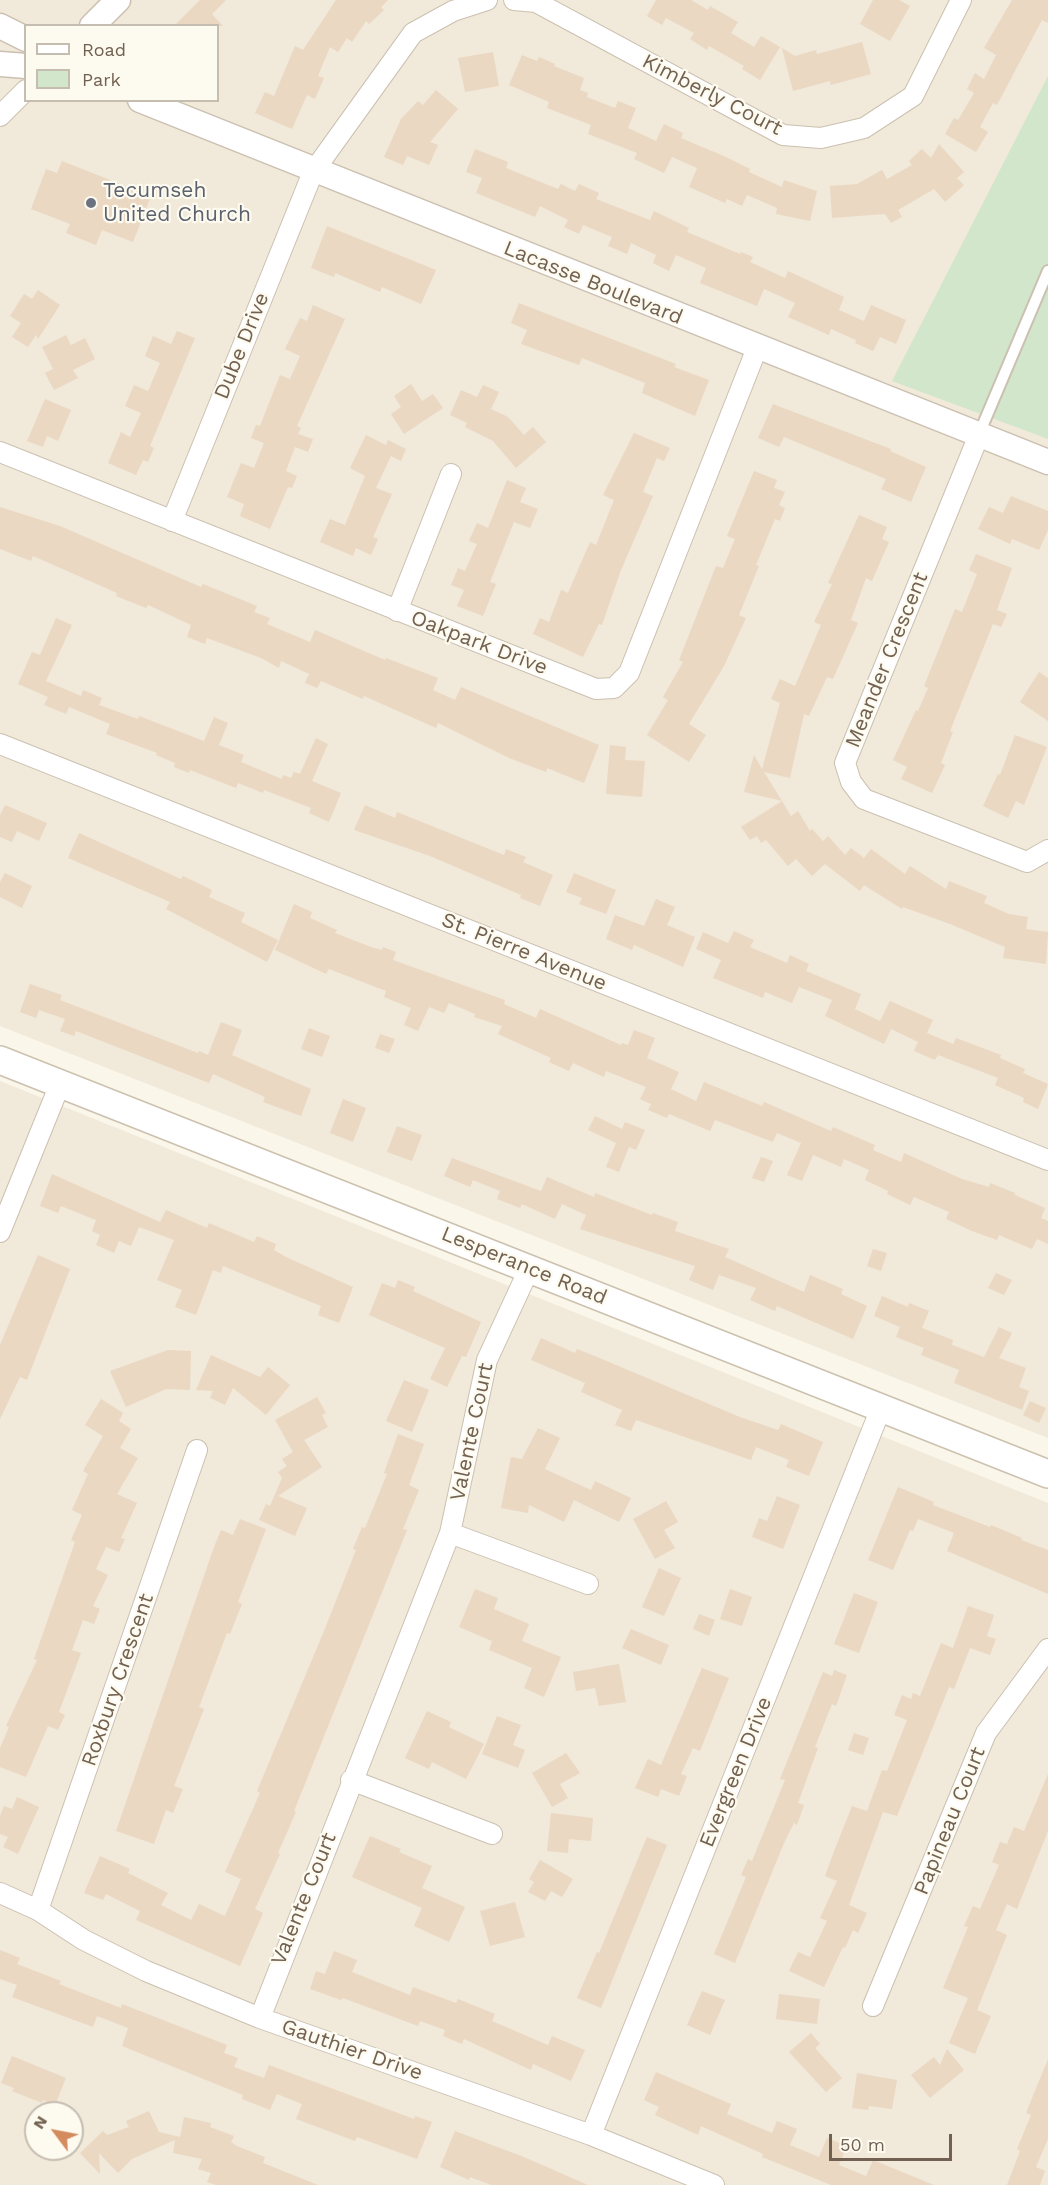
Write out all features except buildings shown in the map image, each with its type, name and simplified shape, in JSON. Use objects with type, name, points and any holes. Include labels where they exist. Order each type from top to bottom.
[{"type":"main road","name":"Lesperance Road","points":[[0,1060],[530,1267],[1048,1474]]},
{"type":"street","points":[[94,24],[118,0]]},
{"type":"street","points":[[313,172],[413,33],[453,11],[487,0]]},
{"type":"street","name":"Kimberly Court","points":[[514,0],[536,1],[783,135],[821,138],[864,129],[913,96],[961,0]]},
{"type":"street","points":[[0,26],[24,38]]},
{"type":"street","points":[[0,64],[24,66]]},
{"type":"street","points":[[0,116],[24,92]]},
{"type":"street","name":"Lacasse Boulevard","points":[[145,102],[313,172],[1048,462]]},
{"type":"street","name":"Dube Drive","points":[[172,521],[313,172]]},
{"type":"street","name":"Oakpark Drive","points":[[0,452],[596,689],[614,688],[629,673],[757,348]]},
{"type":"street","name":"Meander Crescent","points":[[979,435],[845,763],[851,782],[864,799],[1027,862],[1048,850]]},
{"type":"street","points":[[397,610],[451,474]]},
{"type":"street","name":"St. Pierre Avenue","points":[[0,744],[1048,1160]]},
{"type":"street","points":[[0,1232],[60,1084]]},
{"type":"street","name":"Valente Court","points":[[260,2018],[351,1780],[450,1533],[487,1360],[530,1267]]},
{"type":"street","name":"Evergreen Drive","points":[[591,2135],[881,1408]]},
{"type":"street","name":"Roxbury Crescent","points":[[38,1910],[197,1450]]},
{"type":"street","points":[[450,1533],[588,1584]]},
{"type":"street","name":"Papineau Court","points":[[873,2006],[986,1733],[1048,1649]]},
{"type":"street","points":[[351,1780],[492,1834]]},
{"type":"street","name":"Gauthier Drive","points":[[0,1893],[38,1910],[84,1940],[146,1971],[260,2018],[591,2135],[714,2185]]},
{"type":"lane","points":[[979,435],[1048,270]]},
{"type":"shaded area","points":[[0,0],[1048,0],[1048,1438],[0,1026]]},
{"type":"shaded area","points":[[0,1081],[1048,1503],[1048,2185],[0,2185]]},
{"type":"green space","points":[[1048,76],[1048,439],[892,381]]},
{"type":"place","name":"Tecumseh United Church","points":[[91,203]]}]
